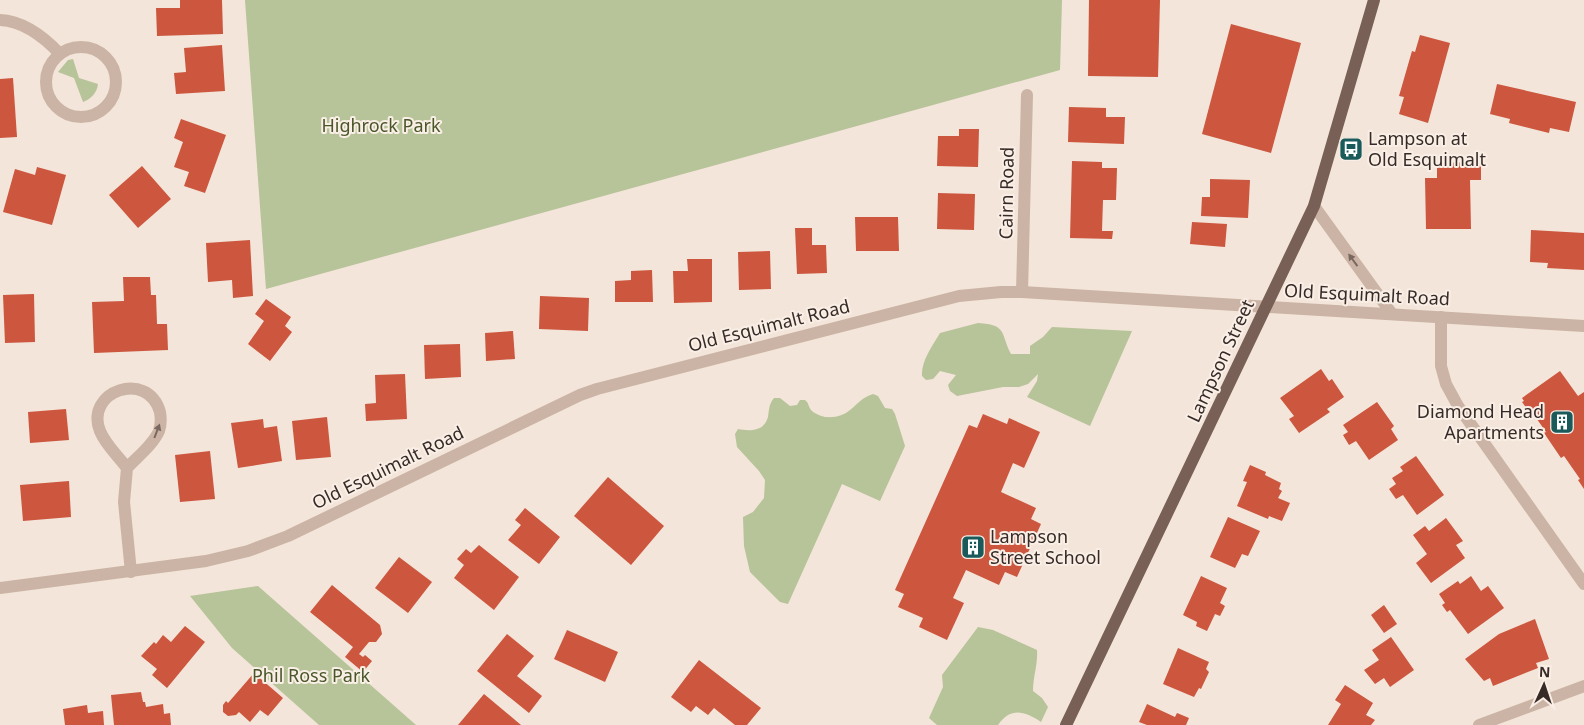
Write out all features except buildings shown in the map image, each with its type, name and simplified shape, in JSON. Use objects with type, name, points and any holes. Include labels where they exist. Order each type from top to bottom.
[{"type":"main road","name":"Lampson Street","points":[[1066,725],[1314,206],[1374,0]]},
{"type":"street","points":[[0,20],[24,26],[41,36],[60,54]]},
{"type":"street","points":[[81,47],[93,49],[111,63],[116,85],[113,97],[97,113],[86,116],[69,114],[55,105],[49,96],[46,84],[47,73],[52,63],[60,54],[70,49],[81,47]]},
{"type":"street","name":"Cairn Road","points":[[1022,292],[1027,95]]},
{"type":"street","points":[[1314,206],[1392,314]]},
{"type":"street","name":"Old Esquimalt Road","points":[[0,588],[131,572],[213,559],[248,551],[268,544],[580,395],[597,389],[939,300],[980,293],[1022,292],[1584,326]]},
{"type":"street","points":[[1441,317],[1441,366],[1446,384],[1458,406],[1584,584]]},
{"type":"street","points":[[127,468],[106,441],[100,430],[98,418],[100,407],[107,397],[117,390],[129,388],[141,390],[151,396],[158,406],[161,418],[160,430],[154,440],[127,468],[124,502],[131,572]]},
{"type":"street","points":[[1479,725],[1584,686]]},
{"type":"green space","name":"Highrock Park","points":[[245,0],[1062,0],[1060,70],[266,289]]},
{"type":"green space","points":[[73,59],[79,78],[98,84],[93,95],[83,102],[74,78],[58,72],[68,60]]},
{"type":"green space","points":[[978,323],[999,328],[1004,335],[1011,354],[1030,354],[1030,346],[1043,337],[1052,327],[1132,331],[1090,426],[1027,397],[1037,381],[1038,374],[1028,384],[1019,387],[1003,387],[957,396],[950,391],[948,385],[956,375],[940,371],[933,379],[926,380],[922,376],[923,365],[940,333]]},
{"type":"green space","points":[[873,394],[878,396],[885,408],[892,409],[905,446],[880,501],[842,484],[788,604],[780,602],[750,572],[744,546],[743,517],[753,512],[764,498],[765,480],[737,447],[735,434],[738,429],[751,430],[760,428],[766,422],[770,405],[774,398],[780,398],[790,406],[797,405],[800,400],[805,400],[815,413],[825,417],[834,417],[842,415],[861,400]]},
{"type":"green space","name":"Phil Ross Park","points":[[258,586],[416,725],[319,725],[232,648],[190,596]]},
{"type":"green space","points":[[978,627],[993,630],[1037,650],[1033,691],[1042,698],[1048,707],[1041,722],[1023,713],[1008,715],[998,725],[937,725],[929,718],[943,687],[942,675]]},
{"type":"place","name":"Lampson at Old Esquimalt","points":[[1351,149]]},
{"type":"place","name":"Diamond Head Apartments","points":[[1562,422]]},
{"type":"place","name":"Lampson Street School","points":[[973,547]]}]
